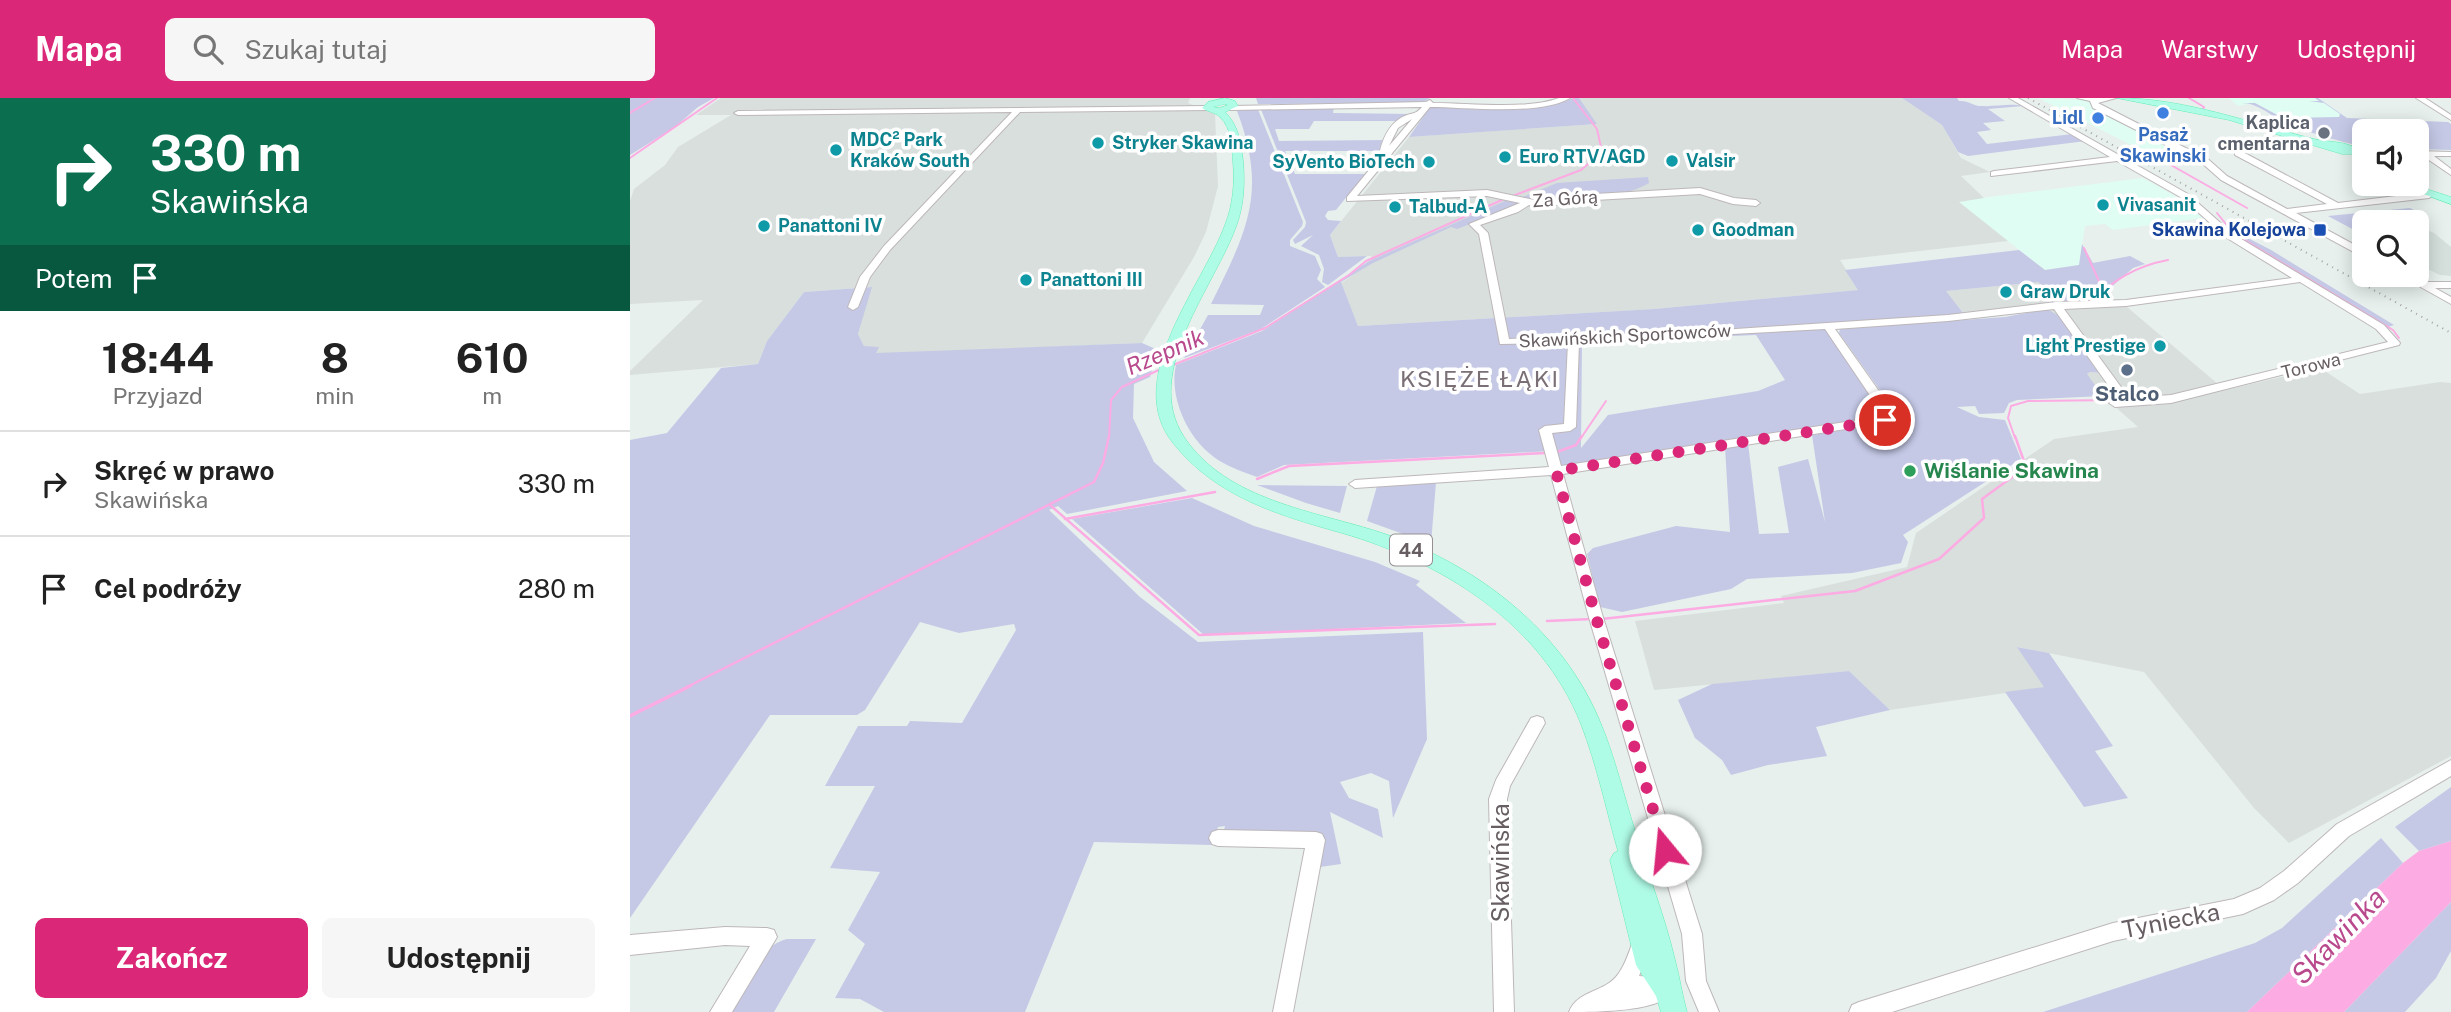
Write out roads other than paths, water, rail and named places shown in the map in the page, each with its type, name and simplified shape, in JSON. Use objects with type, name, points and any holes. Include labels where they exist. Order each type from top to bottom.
[{"type":"main road","points":[[2122,98],[2231,116],[2352,152]]},
{"type":"main road","name":"44","points":[[1221,106],[1239,156],[1240,182],[1236,211],[1215,266],[1164,368],[1162,402],[1169,425],[1193,459],[1214,476],[1265,503],[1422,555],[1474,582],[1516,615],[1561,667],[1591,724],[1664,961],[1670,1000]]},
{"type":"main road","points":[[2429,195],[2450,201]]},
{"type":"main road","name":"44","points":[[1612,794],[1627,882],[1649,965],[1670,1000]]},
{"type":"street","name":"Torowa","points":[[2013,98],[2191,200],[2230,236],[2380,327],[2395,343],[2181,397],[2120,402],[2056,306]]},
{"type":"street","points":[[2081,98],[2107,101],[2112,98]]},
{"type":"street","points":[[2420,98],[2451,118]]},
{"type":"street","points":[[738,113],[1430,102],[1522,106],[1565,99]]},
{"type":"street","points":[[2093,100],[2095,105],[2206,162],[2220,176],[2352,248]]},
{"type":"street","name":"Za Górą","points":[[1430,102],[1350,199],[1481,193],[1526,203],[1546,204],[1595,197],[1700,191],[1733,201],[1756,203]]},
{"type":"street","points":[[853,307],[865,277],[887,248],[1018,110]]},
{"type":"street","points":[[2238,153],[2337,206]]},
{"type":"street","points":[[2429,154],[2451,155]]},
{"type":"street","points":[[1994,174],[2119,158]]},
{"type":"street","points":[[2429,158],[2451,173]]},
{"type":"street","points":[[2283,212],[2421,196]]},
{"type":"street","name":"Skawińskich Sportowców","points":[[1526,203],[1515,210],[1474,224],[1483,233],[1499,342],[1828,326],[1948,318],[2056,306]]},
{"type":"street","points":[[2056,306],[2121,304],[2302,279]]},
{"type":"street","points":[[2429,285],[2451,285]]},
{"type":"street","points":[[2426,287],[2451,301]]},
{"type":"street","points":[[1355,484],[1556,471],[1892,418],[1828,326]]},
{"type":"street","points":[[1574,339],[1570,427],[1545,430],[1596,619],[1692,934],[1696,981],[1709,1012]]},
{"type":"street","name":"Skawińska","points":[[1504,1012],[1498,799],[1502,785],[1537,723]]},
{"type":"street","name":"Tyniecka","points":[[1859,1012],[2113,932],[2236,908],[2267,894],[2291,877],[2359,819],[2451,766]]},
{"type":"street","points":[[1219,838],[1316,840],[1283,1012]]},
{"type":"street","points":[[630,945],[725,936],[767,937],[720,1012]]},
{"type":"street","points":[[1617,990],[1636,964],[1642,939]]},
{"type":"street","points":[[1579,1012],[1587,1004],[1617,990],[1646,984],[1670,1000]]},
{"type":"street","points":[[1603,1012],[1651,999],[1670,1000]]},
{"type":"water","name":"Skawinka","points":[[2451,841],[2451,902],[2344,1012],[2247,1012],[2403,863],[2419,851]]},
{"type":"waterway","points":[[630,113],[655,98]]},
{"type":"waterway","points":[[630,158],[717,98]]},
{"type":"waterway","name":"Rzepnik","points":[[1510,197],[1581,170],[1602,152],[1597,129],[1573,98]]},
{"type":"waterway","points":[[2189,98],[2204,107],[2203,109]]},
{"type":"waterway","points":[[2159,155],[2164,154],[2181,130]]},
{"type":"waterway","points":[[2155,156],[2247,208]]},
{"type":"waterway","name":"Rzepnik","points":[[1173,365],[1265,328],[1349,275],[1366,261],[1504,199]]},
{"type":"waterway","points":[[2217,213],[2233,233],[2393,330],[2399,338]]},
{"type":"waterway","points":[[2084,248],[2103,290]]},
{"type":"waterway","points":[[2090,303],[2107,287],[2126,275],[2168,260]]},
{"type":"waterway","name":"Rzepnik","points":[[1109,438],[1111,400],[1122,387],[1161,369]]},
{"type":"waterway","points":[[2015,438],[2008,418],[2011,406],[2028,401],[2116,400]]},
{"type":"waterway","points":[[1581,438],[1606,401]]},
{"type":"waterway","name":"Rzepnik","points":[[687,687],[1094,482],[1103,463],[1109,436]]},
{"type":"waterway","points":[[1557,452],[1576,445],[1582,436]]},
{"type":"waterway","points":[[1602,619],[1855,591],[1939,559],[1984,518],[1982,499],[2026,467],[2015,436]]},
{"type":"waterway","points":[[1257,479],[1289,466],[1545,453]]},
{"type":"waterway","points":[[1066,519],[1215,492]]},
{"type":"waterway","points":[[1050,505],[1066,519]]},
{"type":"waterway","points":[[1066,519],[1199,635],[1495,624]]},
{"type":"waterway","points":[[1547,621],[1592,619]]},
{"type":"waterway","name":"Rzepnik","points":[[630,716],[690,686]]},
{"type":"railway","points":[[2028,98],[2451,333]]},
{"type":"place","name":"Pasaż Skawinski","points":[[2163,113]]},
{"type":"place","name":"Lidl","points":[[2098,118]]},
{"type":"place","name":"Kaplica cmentarna","points":[[2324,133]]},
{"type":"place","name":"Stryker Skawina","points":[[1098,143]]},
{"type":"place","name":"MDC² Park Kraków South","points":[[836,150]]},
{"type":"place","name":"Euro RTV/AGD","points":[[1505,157]]},
{"type":"place","name":"Valsir","points":[[1672,161]]},
{"type":"place","name":"SyVento BioTech","points":[[1429,162]]},
{"type":"place","name":"Vivasanit","points":[[2103,205]]},
{"type":"place","name":"Talbud-A","points":[[1395,207]]},
{"type":"place","name":"Panattoni IV","points":[[764,226]]},
{"type":"place","name":"Goodman","points":[[1698,230]]},
{"type":"place","name":"Skawina Kolejowa","points":[[2320,230]]},
{"type":"place","name":"Panattoni III","points":[[1026,280]]},
{"type":"place","name":"Graw Druk","points":[[2006,292]]},
{"type":"place","name":"Light Prestige","points":[[2160,346]]},
{"type":"place","name":"Stalco","points":[[2127,370]]},
{"type":"place","name":"Wiślanie Skawina","points":[[1910,471]]},
{"type":"district","name":"KSIĘŻE ŁĄKI","points":[[1480,379]]}]
